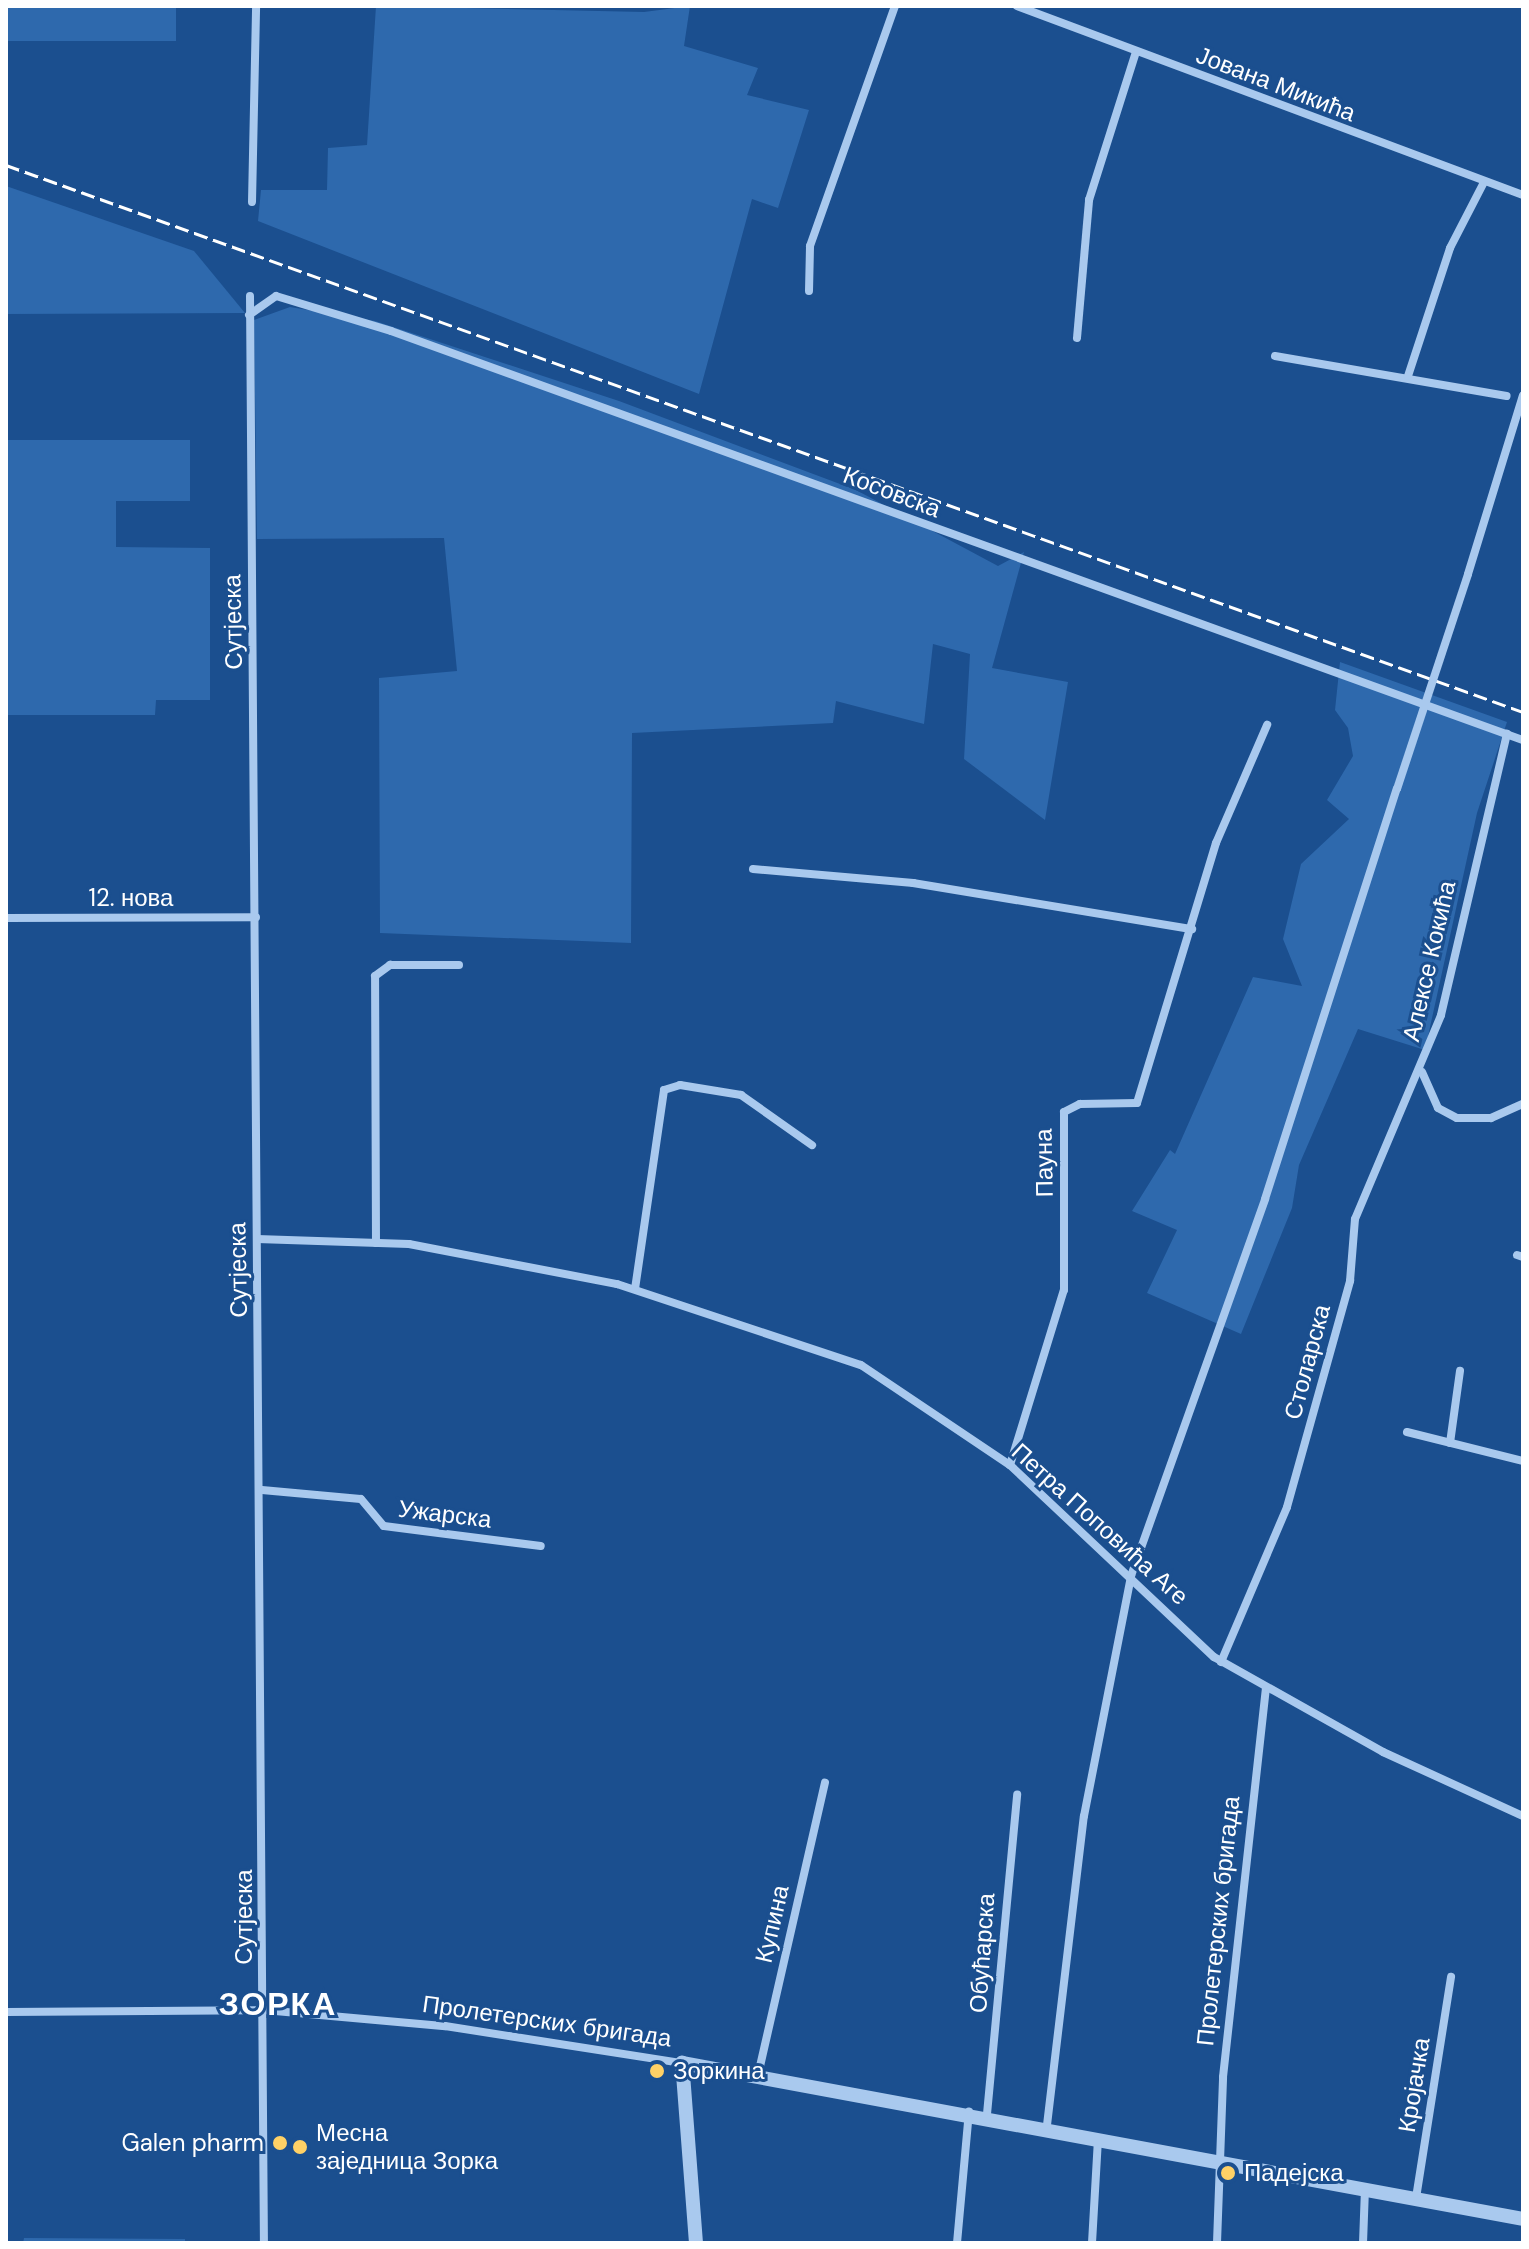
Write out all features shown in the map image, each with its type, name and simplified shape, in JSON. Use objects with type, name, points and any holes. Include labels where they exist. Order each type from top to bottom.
[{"type":"street","points":[[252,202],[256,6]]},
{"type":"street","points":[[809,291],[810,246],[895,6]]},
{"type":"street","name":"Јована Микића","points":[[1017,6],[1523,195]]},
{"type":"street","points":[[1077,338],[1091,189],[1136,52]]},
{"type":"street","points":[[1408,376],[1450,248],[1484,182]]},
{"type":"street","name":"Сутјеска","points":[[250,296],[257,1239],[262,1490],[264,2243]]},
{"type":"street","name":"Косовска","points":[[249,315],[276,296],[391,331],[1523,740]]},
{"type":"street","points":[[1275,356],[1408,376],[1507,396]]},
{"type":"street","points":[[1047,2125],[1084,1816],[1131,1576],[1265,1199],[1523,395]]},
{"type":"street","name":"Пауна","points":[[1010,1465],[1064,1290],[1064,1112],[1080,1104],[1137,1103],[1216,843],[1267,725]]},
{"type":"street","name":"Алексе Кокића","points":[[1507,734],[1422,1072],[1438,1108],[1457,1118],[1491,1118],[1523,1104]]},
{"type":"street","points":[[753,869],[913,883],[1192,929]]},
{"type":"street","name":"12. нова","points":[[6,918],[256,917]]},
{"type":"street","points":[[376,1243],[376,973],[390,965],[459,965]]},
{"type":"street","name":"Столарска","points":[[1221,1662],[1287,1507],[1350,1281],[1355,1219],[1422,1072]]},
{"type":"street","points":[[635,1289],[656,1118],[667,1087],[741,1095],[812,1145]]},
{"type":"street","name":"Петра Поповића Аге","points":[[257,1239],[376,1243],[635,1289],[861,1365],[1010,1465],[1221,1662],[1266,1688],[1523,1816]]},
{"type":"street","points":[[1450,1443],[1460,1371]]},
{"type":"street","points":[[1407,1432],[1523,1461]]},
{"type":"street","name":"Ужарска","points":[[262,1490],[361,1499],[384,1526],[541,1546]]},
{"type":"street","name":"Пролетерских бригада","points":[[1218,2160],[1266,1688]]},
{"type":"street","name":"Купина","points":[[758,2075],[825,1783]]},
{"type":"street","name":"Обућарска","points":[[987,2114],[1017,1794]]},
{"type":"street","name":"Кројачка","points":[[1416,2198],[1451,1977]]},
{"type":"street","name":"Пролетерских бригада","points":[[6,2012],[264,2010],[445,2026],[987,2114],[1523,2219]]},
{"type":"street","points":[[682,2063],[696,2243]]},
{"type":"street","points":[[957,2243],[969,2111]]},
{"type":"street","points":[[1092,2243],[1099,2135]]},
{"type":"street","points":[[1217,2243],[1218,2160]]},
{"type":"street","points":[[1363,2243],[1365,2188]]},
{"type":"shaded area","points":[[6,6],[176,6],[176,41],[6,41]]},
{"type":"shaded area","points":[[376,6],[644,12],[690,6],[684,46],[758,68],[747,95],[809,110],[778,208],[752,199],[699,394],[258,221],[261,190],[327,190],[328,148],[367,145]]},
{"type":"shaded area","points":[[6,186],[194,251],[245,313],[6,314]]},
{"type":"shaded area","points":[[290,307],[375,321],[619,401],[856,490],[998,566],[1024,552],[992,668],[1068,682],[1045,820],[964,759],[970,654],[933,644],[924,724],[836,701],[833,723],[632,733],[631,943],[380,933],[379,678],[457,671],[444,538],[257,539],[254,320]]},
{"type":"shaded area","points":[[6,440],[190,440],[190,501],[116,501],[116,547],[210,548],[210,700],[156,700],[155,715],[6,715]]},
{"type":"shaded area","points":[[1340,662],[1507,722],[1477,813],[1425,1050],[1358,1029],[1299,1165],[1292,1208],[1241,1334],[1147,1293],[1177,1230],[1132,1211],[1170,1150],[1175,1154],[1253,977],[1302,986],[1283,939],[1301,864],[1349,819],[1327,800],[1353,756],[1348,728],[1335,710]]},
{"type":"shaded area","points":[[24,2238],[185,2239],[185,2243],[23,2243]]},
{"type":"railway","points":[[6,165],[1523,712]]},
{"type":"place","name":"Зоркина","points":[[657,2071]]},
{"type":"place","name":"Galen pharm","points":[[280,2143]]},
{"type":"place","name":"Месна заједница Зорка","points":[[300,2147]]},
{"type":"place","name":"Падејска","points":[[1228,2173]]},
{"type":"district","name":"ЗОРКА","points":[[278,2004]]}]
